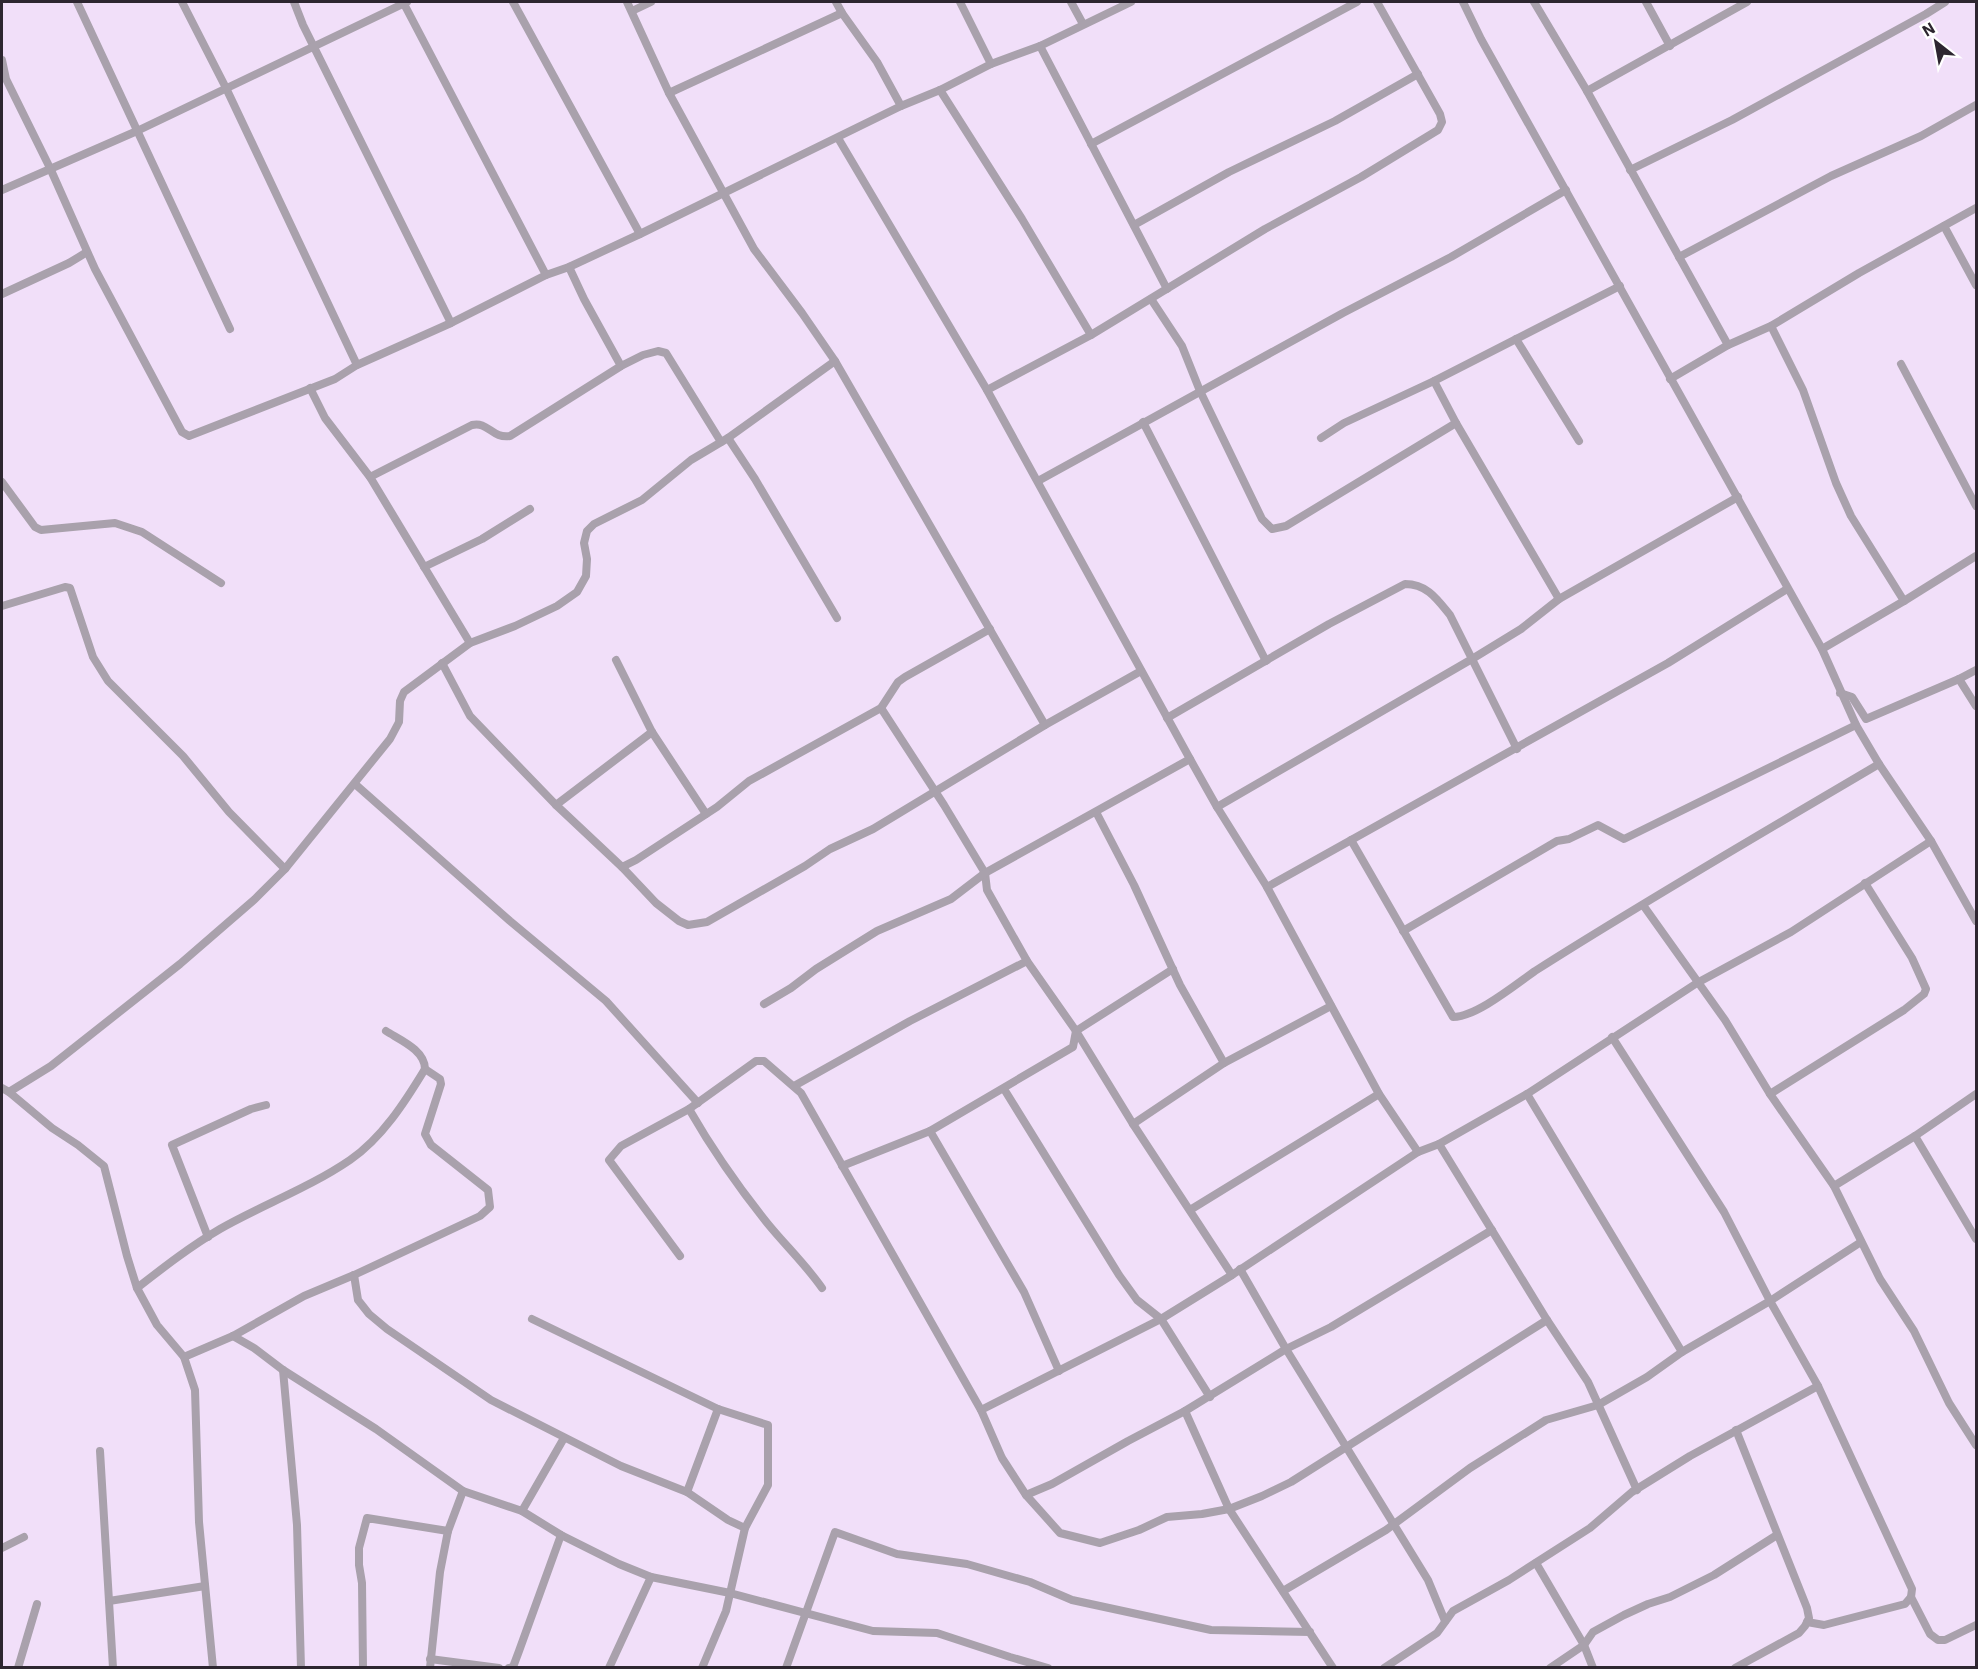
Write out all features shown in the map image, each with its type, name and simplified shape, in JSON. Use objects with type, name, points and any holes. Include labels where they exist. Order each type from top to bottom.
[{"type":"street","points":[[77,2],[230,329]]},
{"type":"street","points":[[182,2],[226,88],[357,365]]},
{"type":"street","points":[[294,2],[451,323]]},
{"type":"street","points":[[2,190],[137,131],[405,2],[546,275]]},
{"type":"street","points":[[513,2],[640,234]]},
{"type":"street","points":[[627,2],[669,93],[754,249],[835,361],[1045,725]]},
{"type":"street","points":[[632,11],[651,2]]},
{"type":"street","points":[[836,2],[877,62],[901,106]]},
{"type":"street","points":[[960,2],[991,64]]},
{"type":"street","points":[[1071,2],[1083,24]]},
{"type":"street","points":[[2,60],[6,79],[50,168],[87,252],[182,432],[189,436],[335,379],[357,365],[451,323],[546,275],[569,267],[640,234],[901,106],[940,90],[991,64],[1040,46],[1131,2]]},
{"type":"street","points":[[1091,144],[1357,2]]},
{"type":"street","points":[[987,390],[1091,335],[1265,229],[1361,177],[1438,130],[1442,126],[1442,118],[1377,2]]},
{"type":"street","points":[[1463,2],[1481,39],[1822,649],[1856,725],[1879,764],[1931,841],[1977,921]]},
{"type":"street","points":[[1534,2],[1587,91],[1728,345]]},
{"type":"street","points":[[1646,2],[1670,45]]},
{"type":"street","points":[[1587,91],[1747,2]]},
{"type":"street","points":[[1630,170],[1731,120],[1926,14],[1943,2]]},
{"type":"street","points":[[669,93],[842,13]]},
{"type":"street","points":[[1040,46],[1167,289]]},
{"type":"street","points":[[1134,225],[1229,172],[1335,121],[1418,74]]},
{"type":"street","points":[[940,90],[1022,219],[1091,335]]},
{"type":"street","points":[[1680,257],[1831,176],[1921,136],[1977,105]]},
{"type":"street","points":[[838,138],[987,390],[1217,807],[1268,887],[1379,1094],[1418,1152]]},
{"type":"street","points":[[1038,481],[1343,313],[1451,257],[1566,190]]},
{"type":"street","points":[[1670,379],[1728,345],[1771,326],[1858,273],[1977,208]]},
{"type":"street","points":[[1944,226],[1977,285]]},
{"type":"street","points":[[2,294],[69,263],[87,252]]},
{"type":"street","points":[[569,267],[621,366]]},
{"type":"street","points":[[1321,438],[1344,423],[1434,381],[1620,286]]},
{"type":"street","points":[[1151,299],[1182,346],[1200,391],[1262,519],[1272,529],[1286,526],[1456,423]]},
{"type":"street","points":[[1771,326],[1803,390],[1836,483],[1851,516],[1904,601]]},
{"type":"street","points":[[1516,339],[1579,441]]},
{"type":"street","points":[[370,477],[472,425],[482,425],[498,436],[510,436],[621,366],[643,355],[658,351],[666,353],[724,440],[755,479],[837,618]]},
{"type":"street","points":[[213,1668],[199,1522],[195,1390],[184,1357],[157,1324],[137,1288],[104,1166],[5,1090],[51,1066],[180,964],[255,899],[285,868],[390,739],[399,722],[400,701],[404,692],[470,643],[547,611],[577,592],[586,576],[587,559],[584,543],[587,531],[594,524],[642,500],[691,460],[724,440],[835,361]]},
{"type":"street","points":[[1901,364],[1977,506]]},
{"type":"street","points":[[1434,381],[1456,423],[1559,599]]},
{"type":"street","points":[[310,388],[325,418],[370,477],[470,643]]},
{"type":"street","points":[[1143,422],[1266,661]]},
{"type":"street","points":[[2,482],[35,527],[41,530],[115,523],[142,532],[221,583]]},
{"type":"street","points":[[1217,807],[1472,659],[1521,629],[1559,599],[1738,497]]},
{"type":"street","points":[[424,567],[482,539],[530,509]]},
{"type":"street","points":[[1822,649],[1977,555]]},
{"type":"street","points":[[1167,718],[1405,584],[1416,584],[1434,596],[1449,615],[1517,749]]},
{"type":"street","points":[[2,606],[65,587],[70,588],[93,657],[108,681],[183,756],[229,812],[285,868]]},
{"type":"street","points":[[1268,887],[1668,663],[1787,589]]},
{"type":"street","points":[[622,867],[706,814],[749,781],[881,708],[898,682],[990,629]]},
{"type":"street","points":[[616,660],[652,732],[706,814]]},
{"type":"street","points":[[442,663],[470,716],[656,903],[679,921],[688,925],[707,922],[805,866],[830,849],[873,829],[1045,725],[1141,671]]},
{"type":"street","points":[[1840,693],[1852,697],[1866,719],[1977,669]]},
{"type":"street","points":[[1959,679],[1977,706]]},
{"type":"street","points":[[881,708],[985,873],[987,890],[1027,960],[1076,1031],[1133,1124],[1190,1210],[1236,1272],[1347,1446],[1428,1580],[1445,1621]]},
{"type":"street","points":[[1403,931],[1557,841],[1569,839],[1598,825],[1624,839],[1856,725]]},
{"type":"street","points":[[556,805],[652,732]]},
{"type":"street","points":[[764,1004],[877,931],[951,899],[985,873],[1190,759]]},
{"type":"street","points":[[1351,840],[1453,1017],[1463,1017],[1478,1011],[1523,979],[1734,849],[1879,764]]},
{"type":"street","points":[[355,784],[510,921],[606,1001],[698,1102]]},
{"type":"street","points":[[1096,812],[1134,885],[1180,985],[1224,1063]]},
{"type":"street","points":[[981,1410],[1161,1319],[1418,1152],[1439,1144],[1527,1094],[1697,982],[1791,932],[1931,841]]},
{"type":"street","points":[[1770,1094],[1904,1010],[1924,994],[1926,989],[1912,958],[1865,882]]},
{"type":"street","points":[[1642,905],[1725,1020],[1770,1094],[1834,1186],[1880,1279],[1914,1331],[1949,1403],[1977,1445]]},
{"type":"street","points":[[794,1086],[910,1021],[1027,960]]},
{"type":"street","points":[[842,1166],[930,1131],[1004,1089],[1073,1047],[1076,1031],[1173,969]]},
{"type":"street","points":[[1133,1124],[1224,1063],[1331,1006]]},
{"type":"street","points":[[137,1288],[208,1237],[350,1160],[383,1130],[425,1069],[425,1061],[420,1053],[386,1030]]},
{"type":"street","points":[[1612,1037],[1724,1212],[1770,1301],[1818,1386],[1912,1589],[1911,1598],[1930,1634],[1938,1641],[1946,1640],[1977,1625]]},
{"type":"street","points":[[680,1256],[609,1160],[621,1146],[689,1109],[756,1061],[764,1061],[801,1093],[981,1410],[1002,1458],[1026,1495],[1060,1533],[1100,1543],[1139,1530],[1167,1517],[1229,1509],[1262,1497],[1291,1482],[1546,1320]]},
{"type":"street","points":[[184,1357],[233,1336],[304,1296],[480,1216],[490,1208],[488,1190],[430,1145],[425,1134],[441,1084],[440,1079],[425,1069]]},
{"type":"street","points":[[1004,1089],[1119,1275],[1137,1300],[1161,1319],[1210,1397]]},
{"type":"street","points":[[1190,1210],[1379,1094]]},
{"type":"street","points":[[1527,1094],[1682,1352]]},
{"type":"street","points":[[1834,1186],[1977,1094]]},
{"type":"street","points":[[208,1237],[172,1145],[251,1109],[266,1105]]},
{"type":"street","points":[[689,1109],[707,1140],[755,1207],[809,1269],[822,1288]]},
{"type":"street","points":[[930,1131],[1024,1292],[1059,1371]]},
{"type":"street","points":[[1915,1136],[1977,1239]]},
{"type":"street","points":[[1439,1144],[1546,1320],[1588,1382],[1637,1490]]},
{"type":"street","points":[[1026,1495],[1052,1484],[1185,1412],[1286,1349],[1331,1327],[1492,1230]]},
{"type":"street","points":[[1283,1591],[1394,1524],[1470,1468],[1546,1420],[1598,1406],[1647,1377],[1682,1352],[1770,1301],[1861,1242]]},
{"type":"street","points":[[354,1275],[358,1300],[369,1314],[387,1329],[491,1400],[621,1466],[687,1492],[728,1520],[745,1528]]},
{"type":"street","points":[[532,1319],[718,1409],[768,1425],[768,1485],[745,1528],[726,1611],[702,1668]]},
{"type":"street","points":[[233,1336],[375,1429],[463,1491],[522,1511],[561,1535],[619,1564],[651,1577],[730,1593],[873,1631],[938,1633],[1048,1668]]},
{"type":"street","points":[[283,1370],[297,1525],[302,1668]]},
{"type":"street","points":[[1384,1668],[1437,1633],[1453,1611],[1509,1580],[1590,1528],[1637,1490],[1736,1430],[1818,1386]]},
{"type":"street","points":[[687,1492],[718,1409]]},
{"type":"street","points":[[1185,1412],[1229,1509],[1334,1668]]},
{"type":"street","points":[[1735,1668],[1799,1633],[1809,1618],[1736,1430]]},
{"type":"street","points":[[522,1511],[564,1438]]},
{"type":"street","points":[[99,1451],[113,1668]]},
{"type":"street","points":[[463,1491],[448,1531],[440,1572],[430,1663],[500,1668]]},
{"type":"street","points":[[363,1668],[362,1583],[359,1548],[366,1518],[448,1531]]},
{"type":"street","points":[[786,1668],[804,1613],[836,1532],[897,1554],[967,1564],[1030,1582],[1072,1600],[1200,1628],[1310,1632]]},
{"type":"street","points":[[509,1668],[513,1667],[561,1535]]},
{"type":"street","points":[[1550,1668],[1584,1645],[1593,1632],[1624,1615],[1670,1597],[1714,1575],[1777,1535]]},
{"type":"street","points":[[2,1548],[24,1537]]},
{"type":"street","points":[[1536,1563],[1584,1645],[1593,1668]]},
{"type":"street","points":[[609,1668],[651,1577]]},
{"type":"street","points":[[109,1601],[205,1586]]},
{"type":"street","points":[[1807,1622],[1824,1625],[1905,1604],[1911,1598]]},
{"type":"street","points":[[18,1668],[37,1604]]}]
